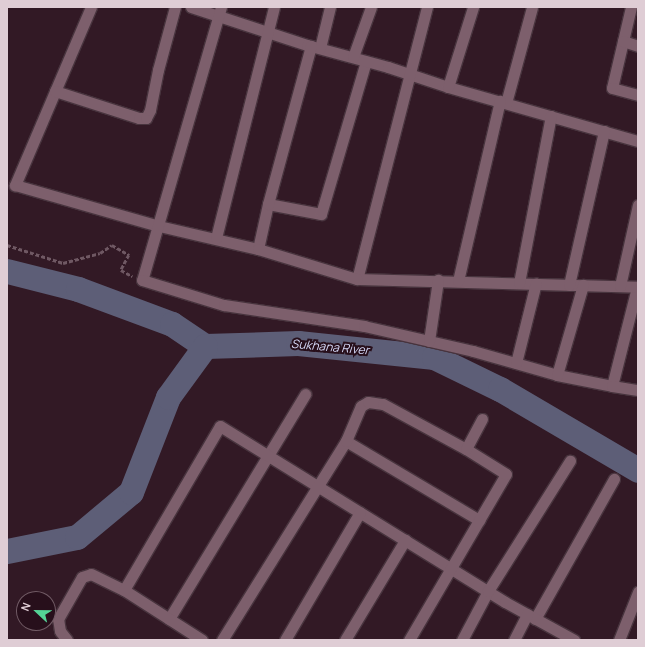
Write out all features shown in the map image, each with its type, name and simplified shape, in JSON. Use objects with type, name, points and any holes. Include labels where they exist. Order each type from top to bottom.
[{"type":"street","points":[[91,7],[11,189],[159,226],[216,238],[357,279],[438,280],[638,287],[612,386]]},
{"type":"street","points":[[55,91],[139,118],[146,118],[150,110],[175,7]]},
{"type":"street","points":[[191,7],[220,12],[267,32],[315,47],[409,73],[448,87],[638,141]]},
{"type":"street","points":[[216,238],[274,7]]},
{"type":"street","points":[[258,249],[268,204],[315,47],[330,7]]},
{"type":"street","points":[[353,57],[371,7]]},
{"type":"street","points":[[357,279],[427,7]]},
{"type":"street","points":[[448,87],[473,7]]},
{"type":"street","points":[[458,281],[503,102],[532,7]]},
{"type":"street","points":[[631,7],[612,88],[638,95]]},
{"type":"street","points":[[220,12],[159,226],[142,280],[224,305],[364,326],[429,341],[557,375],[638,390]]},
{"type":"street","points":[[623,41],[638,46]]},
{"type":"street","points":[[268,204],[321,214],[366,61]]},
{"type":"street","points":[[519,283],[551,116]]},
{"type":"street","points":[[569,285],[604,131]]},
{"type":"street","points":[[620,286],[638,205]]},
{"type":"street","points":[[429,341],[438,280]]},
{"type":"street","points":[[516,364],[536,283]]},
{"type":"street","points":[[557,375],[583,285]]},
{"type":"street","points":[[169,619],[305,394]]},
{"type":"street","points":[[222,640],[346,441],[361,406],[368,402],[382,404],[466,449],[506,474],[409,640]]},
{"type":"street","points":[[466,449],[482,419]]},
{"type":"street","points":[[124,590],[220,426],[488,592],[574,640]]},
{"type":"street","points":[[346,441],[479,520]]},
{"type":"street","points":[[462,640],[488,592],[570,461]]},
{"type":"street","points":[[514,640],[531,616],[614,479]]},
{"type":"street","points":[[285,640],[360,512]]},
{"type":"street","points":[[345,640],[405,540]]},
{"type":"street","points":[[68,640],[60,631],[58,619],[82,576],[91,574],[124,590],[202,640]]},
{"type":"street","points":[[619,640],[638,592]]},
{"type":"path","points":[[7,245],[63,263],[100,253],[112,245],[129,255],[121,270],[142,280]]},
{"type":"waterway","name":"Sukhana River","points":[[7,271],[78,289],[172,324],[205,346],[298,343],[434,357],[500,389],[638,470]]},
{"type":"waterway","points":[[7,551],[77,537],[131,492],[168,397],[205,346]]}]
